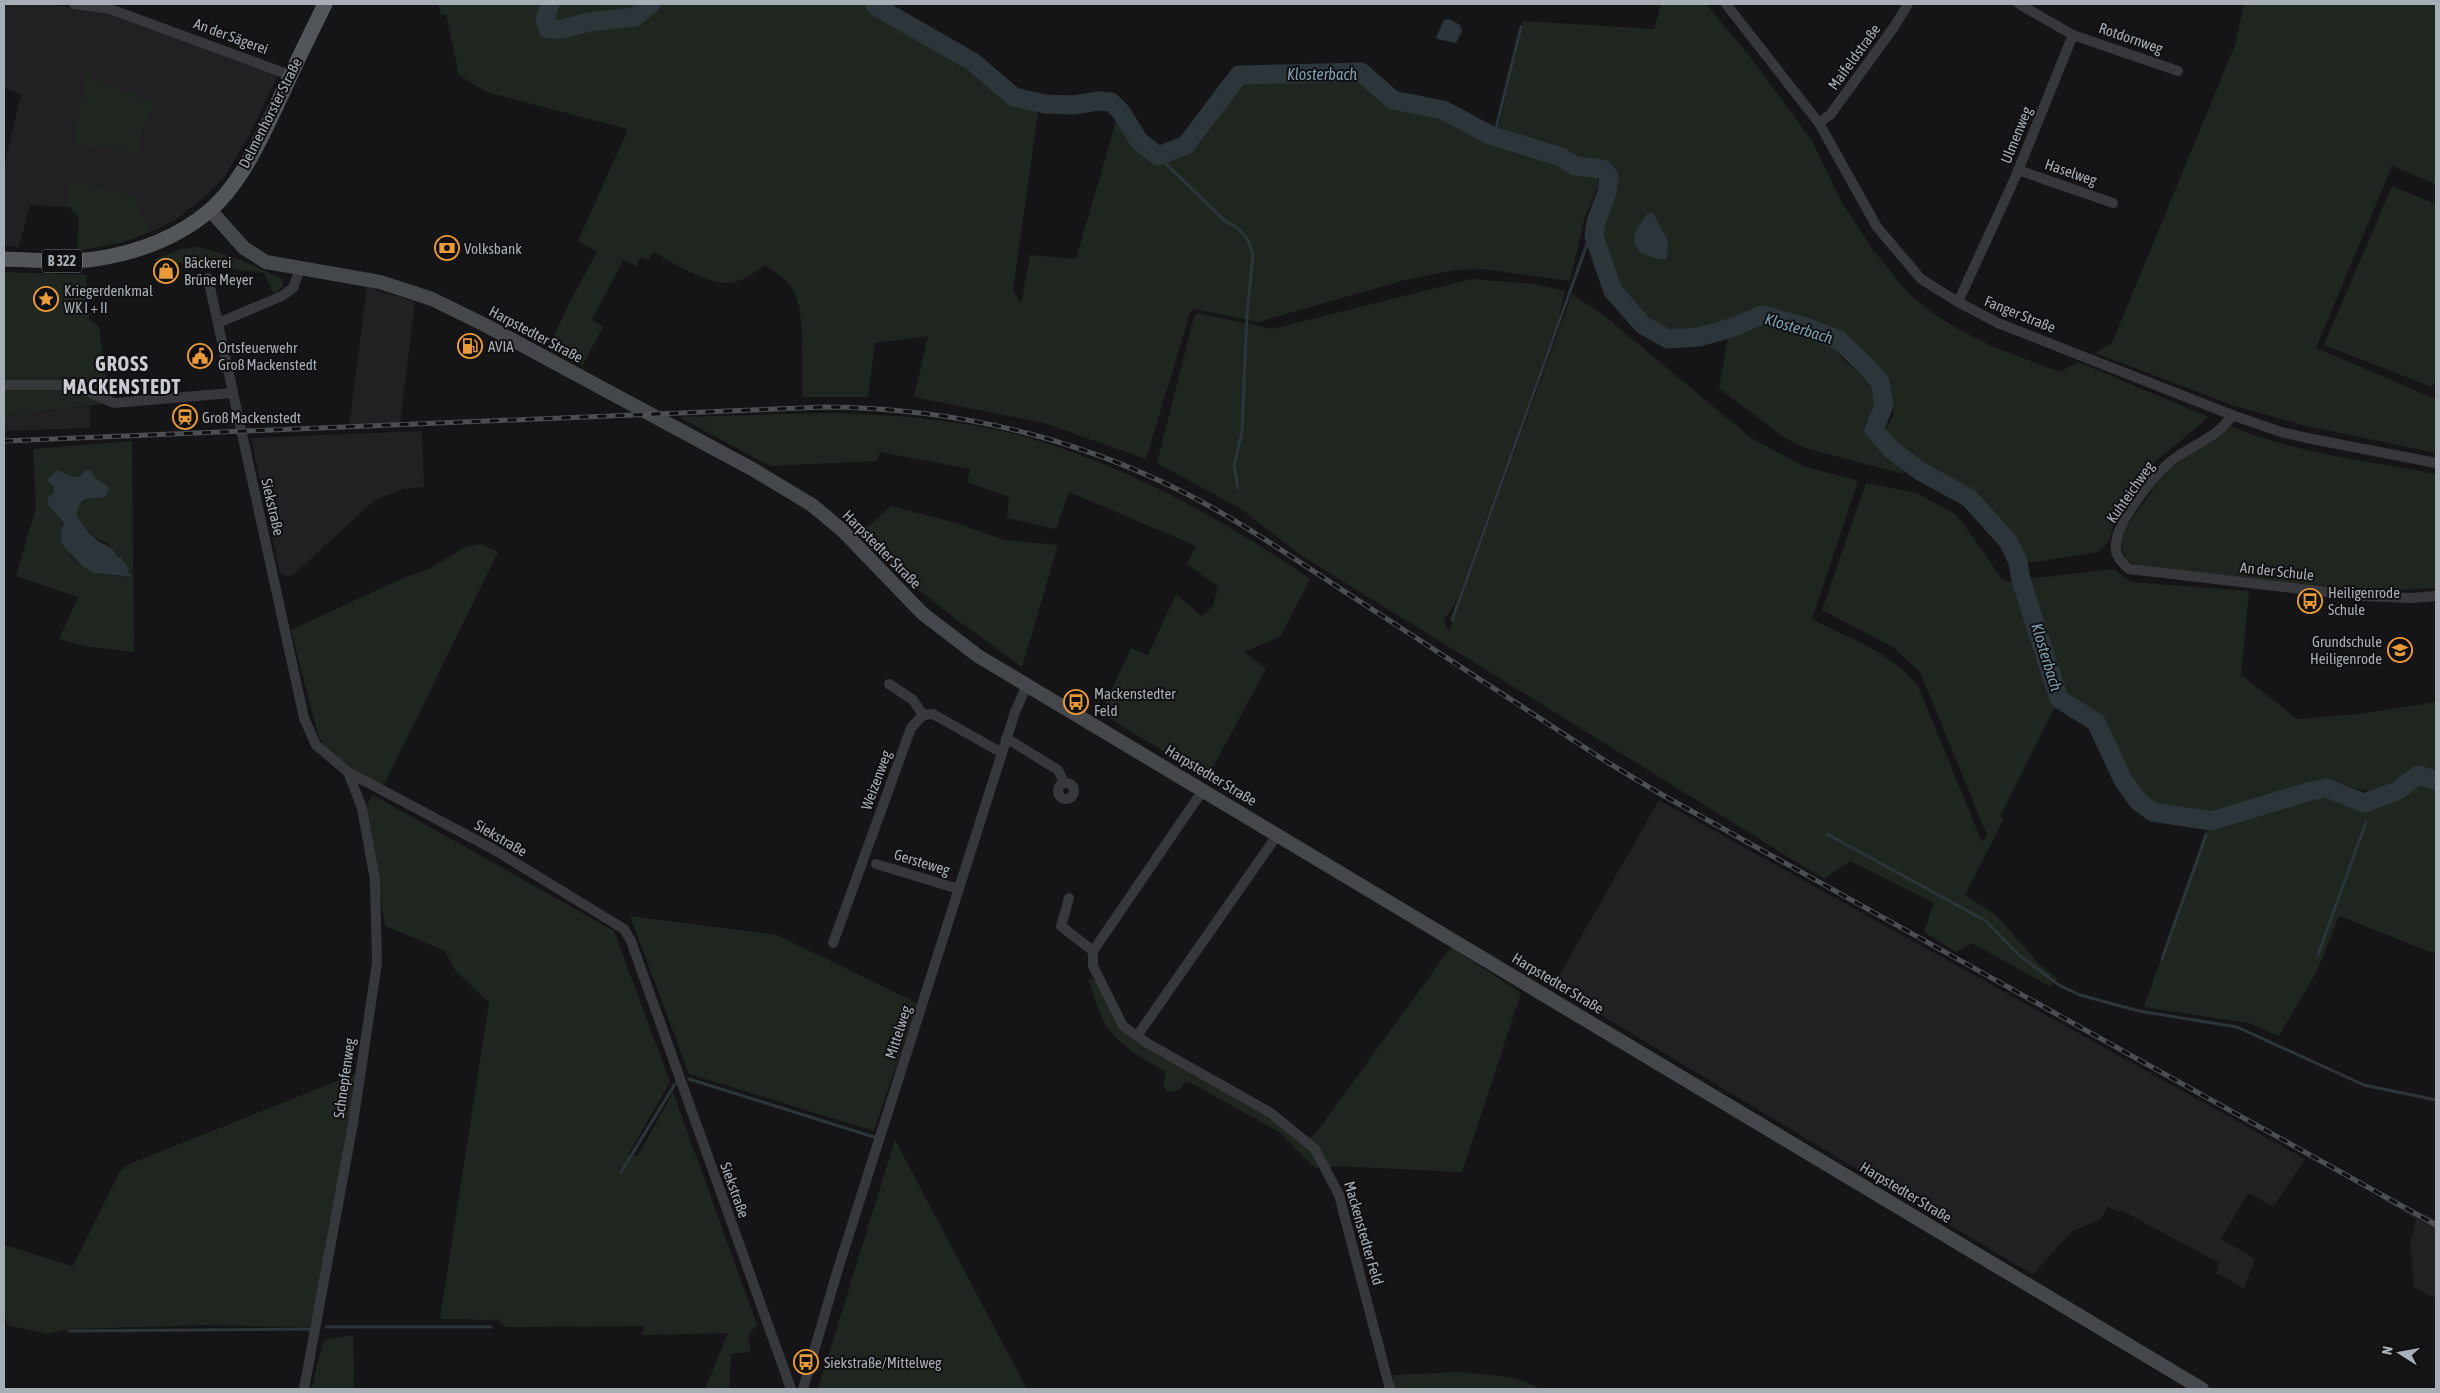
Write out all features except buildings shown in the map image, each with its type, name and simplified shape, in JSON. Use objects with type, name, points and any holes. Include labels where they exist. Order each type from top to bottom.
[{"type":"main road","name":"Delmenhorster Straße","points":[[4,259],[76,261],[120,254],[160,240],[194,223],[210,210],[235,180],[251,154],[325,4]]},
{"type":"street","name":"An der Sägerei","points":[[74,4],[110,9],[290,75]]},
{"type":"street","name":"Fanger Straße","points":[[1726,4],[1819,122],[1859,198],[1892,248],[1921,279],[1958,302],[1998,322],[2232,415],[2281,432],[2436,463]]},
{"type":"street","name":"Maifeldstraße","points":[[1819,122],[1830,115],[1894,27],[1908,4]]},
{"type":"street","points":[[2020,4],[2073,35]]},
{"type":"street","name":"Rotdornweg","points":[[2073,35],[2178,71]]},
{"type":"street","name":"Ulmenweg","points":[[1958,302],[2018,170],[2073,35]]},
{"type":"street","name":"Haselweg","points":[[2018,170],[2113,203]]},
{"type":"street","name":"Harpstedter Straße","points":[[210,210],[230,234],[252,253],[275,265],[380,282],[407,290],[458,311],[776,483],[812,505],[838,526],[922,613],[978,656],[2202,1389]]},
{"type":"street","points":[[218,323],[282,296],[293,288],[300,269]]},
{"type":"street","name":"Siekstraße","points":[[208,278],[304,718],[316,745],[348,772],[493,849],[624,929],[631,942],[678,1067],[791,1389]]},
{"type":"street","points":[[4,385],[72,385],[114,403],[232,393]]},
{"type":"street","name":"Kuhteichweg","points":[[2119,559],[2115,544],[2120,528],[2161,470],[2174,459],[2222,428],[2232,415]]},
{"type":"street","name":"An der Schule","points":[[2119,559],[2129,569],[2144,572],[2363,596],[2410,598],[2436,596]]},
{"type":"street","points":[[889,684],[913,700],[923,715],[941,717],[1002,753]]},
{"type":"street","name":"Mittelweg","points":[[803,1389],[841,1260],[1006,738],[1020,699],[1027,686]]},
{"type":"street","name":"Weizenweg","points":[[834,943],[911,728],[923,715]]},
{"type":"street","points":[[1006,738],[1058,770],[1064,783]]},
{"type":"street","name":"Schnepfenweg","points":[[304,1389],[353,1122],[377,963],[375,880],[362,808],[348,772]]},
{"type":"street","points":[[1069,898],[1060,926],[1093,951],[1203,790]]},
{"type":"street","points":[[1137,1036],[1278,834]]},
{"type":"street","name":"Gersteweg","points":[[876,864],[959,889]]},
{"type":"street","name":"Mackenstedter Feld","points":[[1093,951],[1093,966],[1123,1026],[1137,1036],[1271,1113],[1315,1149],[1339,1195],[1390,1389]]},
{"type":"shaded area","points":[[4,4],[50,4],[117,16],[278,75],[249,136],[225,176],[208,194],[177,219],[151,232],[132,196],[69,183],[65,207],[30,205],[19,247],[4,246],[4,167],[21,94],[4,88]],"holes":[[[86,75],[155,103],[145,124],[138,154]]]},
{"type":"shaded area","points":[[438,4],[543,4],[540,14],[541,28],[550,34],[596,26],[630,24],[656,4],[869,4],[875,10],[1011,99],[1039,105],[1013,291],[1021,304],[1030,255],[1076,259],[1117,118],[1135,144],[1163,163],[1200,144],[1243,81],[1360,75],[1391,103],[1442,116],[1486,138],[1597,173],[1598,186],[1585,217],[1570,281],[1482,269],[1456,270],[1405,280],[1258,322],[1194,309],[1190,313],[1146,459],[1044,423],[914,397],[928,336],[875,343],[868,397],[803,397],[801,323],[796,295],[787,282],[765,265],[743,279],[720,283],[700,277],[653,252],[649,260],[640,257],[637,266],[623,260],[592,320],[603,327],[582,366],[549,347],[568,305],[597,252],[578,241],[628,129],[486,92],[459,75],[446,14],[441,15]]},
{"type":"shaded area","points":[[559,4],[639,4],[622,11],[588,16],[556,24],[553,19]]},
{"type":"shaded area","points":[[1661,4],[1706,4],[1749,55],[1812,141],[1841,201],[1873,250],[1909,294],[1934,314],[1958,329],[1994,347],[2060,372],[2078,362],[2209,417],[2155,462],[2115,521],[2109,541],[2099,552],[2028,563],[1985,508],[1964,489],[1916,461],[1889,435],[1885,430],[1893,416],[1894,404],[1881,373],[1874,364],[1857,353],[1846,339],[1760,310],[1750,310],[1715,327],[1697,331],[1664,334],[1656,331],[1638,315],[1615,288],[1604,254],[1600,221],[1613,185],[1613,173],[1610,163],[1569,156],[1522,140],[1498,129],[1523,21],[1654,29]]},
{"type":"shaded area","points":[[2244,4],[2436,4],[2436,184],[2392,166],[2316,348],[2436,399],[2436,453],[2306,426],[2232,405],[2095,353],[2112,343],[2235,45]]},
{"type":"shaded area","points":[[1450,19],[1460,25],[1462,31],[1456,43],[1437,39],[1436,37],[1444,20]]},
{"type":"shaded area","points":[[86,75],[155,103],[145,124],[138,154],[75,143]]},
{"type":"shaded area","points":[[69,182],[132,196],[151,232],[124,242],[77,251],[79,218],[69,207],[65,207]]},
{"type":"shaded area","points":[[2392,186],[2436,204],[2436,378],[2432,387],[2324,345]]},
{"type":"shaded area","points":[[1653,213],[1668,241],[1667,259],[1657,259],[1641,253],[1634,242],[1635,233],[1647,214]]},
{"type":"shaded area","points":[[198,247],[262,269],[282,279],[283,287],[274,294],[264,273],[153,260],[181,249]]},
{"type":"shaded area","points":[[4,272],[86,275],[89,319],[99,327],[110,403],[4,416]]},
{"type":"shaded area","points":[[1472,279],[1534,284],[1565,291],[1560,314],[1457,600],[1444,621],[1449,632],[1572,294],[1607,318],[1750,437],[1803,466],[1858,481],[1812,619],[1883,655],[1896,664],[1918,686],[1982,842],[1987,835],[1920,672],[1893,647],[1822,610],[1866,483],[1917,493],[1957,515],[2002,579],[2018,584],[2057,703],[2000,817],[2003,820],[1965,895],[1996,915],[2039,964],[2057,978],[2051,987],[1972,943],[1956,952],[1924,932],[1934,903],[1850,861],[1824,879],[1302,556],[1241,509],[1157,463],[1194,317],[1198,313],[1272,329]]},
{"type":"shaded area","points":[[367,287],[415,302],[400,425],[349,427]]},
{"type":"shaded area","points":[[1763,323],[1809,334],[1826,341],[1863,376],[1870,385],[1878,405],[1865,424],[1867,437],[1903,470],[1904,474],[1805,448],[1783,437],[1719,388],[1728,336]]},
{"type":"shaded area","points":[[90,406],[90,428],[4,431],[4,416]]},
{"type":"shaded area","points":[[827,413],[940,420],[1022,436],[1066,450],[1109,466],[1193,507],[1273,554],[1310,579],[1281,636],[1244,652],[1266,669],[1207,778],[1101,713],[1131,648],[1148,655],[1176,594],[1202,616],[1213,606],[1218,587],[1187,564],[1196,546],[1069,492],[1056,529],[1007,518],[1009,497],[967,482],[970,469],[880,452],[877,461],[770,466],[679,417]]},
{"type":"shaded area","points":[[2230,426],[2306,450],[2436,474],[2436,588],[2376,591],[2139,567],[2126,559],[2119,543],[2122,533],[2165,472]]},
{"type":"shaded area","points":[[422,431],[424,487],[403,489],[375,500],[293,575],[285,577],[280,573],[251,438]]},
{"type":"shaded area","points":[[132,441],[134,652],[84,646],[59,639],[78,597],[16,576],[36,507],[33,449]],"holes":[[[63,472],[70,477],[84,474],[103,483],[92,496],[79,505],[77,514],[84,527],[95,538],[107,543],[124,561],[126,571],[132,577],[105,575],[89,570],[75,560],[65,546],[62,539],[64,524],[48,505],[55,487],[46,480]]]},
{"type":"shaded area","points":[[58,470],[76,477],[83,474],[86,470],[91,471],[95,478],[109,487],[106,496],[82,502],[77,514],[83,525],[97,540],[111,548],[118,557],[121,557],[132,577],[94,573],[83,567],[65,548],[61,540],[61,530],[64,523],[48,505],[48,498],[54,492],[54,487],[46,480]]},
{"type":"shaded area","points":[[891,506],[957,523],[1004,540],[1058,545],[1022,667],[957,620],[904,578],[861,533]]},
{"type":"shaded area","points":[[481,544],[498,552],[384,785],[355,771],[338,759],[330,752],[318,735],[291,630],[401,579],[429,569],[465,547]]},
{"type":"shaded area","points":[[2114,569],[2131,582],[2249,591],[2241,675],[2297,719],[2359,714],[2436,702],[2436,772],[2420,771],[2375,791],[2357,789],[2337,782],[2313,783],[2218,815],[2163,811],[2151,806],[2137,794],[2118,764],[2097,719],[2061,699],[2025,579]]},
{"type":"shaded area","points":[[2416,783],[2436,787],[2436,954],[2339,916],[2317,971],[2279,1036],[2249,1023],[2144,1007],[2208,826],[2229,823],[2256,810],[2304,796],[2331,795],[2369,808],[2396,796]]},
{"type":"shaded area","points":[[373,795],[614,931],[670,1082],[628,1155],[638,1156],[673,1092],[757,1325],[748,1335],[751,1352],[731,1354],[729,1389],[705,1389],[728,1333],[642,1335],[645,1326],[506,1327],[496,1318],[494,1320],[440,1319],[489,1003],[455,970],[445,951],[385,926],[367,804]]},
{"type":"shaded area","points":[[1659,800],[2305,1159],[2273,1207],[2248,1193],[2221,1239],[2255,1259],[2244,1288],[2216,1273],[2219,1263],[2121,1210],[2119,1213],[2108,1206],[2101,1219],[2071,1232],[2033,1275],[1553,986]]},
{"type":"shaded area","points":[[630,916],[777,935],[917,1003],[874,1131],[689,1074]]},
{"type":"shaded area","points":[[1451,947],[1521,993],[1462,1172],[1336,1166],[1315,1168],[1279,1132],[1191,1083],[1185,1082],[1178,1090],[1167,1091],[1163,1086],[1166,1072],[1120,1042],[1106,1026],[1088,978],[1097,981],[1120,1027],[1233,1092],[1305,1142],[1316,1133]]},
{"type":"shaded area","points":[[357,1073],[311,1327],[205,1325],[69,1329],[47,1334],[7,1325],[4,1311],[4,1245],[73,1266],[119,1173],[127,1165]]},
{"type":"shaded area","points":[[895,1140],[1027,1389],[818,1389]]},
{"type":"shaded area","points":[[2382,1195],[2436,1219],[2436,1299],[2414,1287],[2410,1243],[2416,1219],[2380,1198]]},
{"type":"shaded area","points":[[353,1335],[354,1389],[311,1389],[324,1340]]},
{"type":"shaded area","points":[[1456,1372],[1511,1378],[1531,1384],[1539,1389],[1393,1389],[1393,1375]]},
{"type":"waterway","name":"Klosterbach","points":[[550,4],[545,19],[548,29],[563,29],[588,22],[635,17],[651,4]]},
{"type":"waterway","name":"Klosterbach","points":[[875,4],[973,62],[1014,97],[1045,104],[1073,105],[1099,101],[1111,102],[1121,112],[1139,141],[1158,156],[1186,145],[1239,75],[1361,72],[1393,100],[1443,110],[1490,135],[1561,157],[1575,166],[1602,169],[1609,176],[1607,192],[1596,222],[1594,236],[1613,291],[1643,325],[1668,339],[1699,337],[1731,328],[1762,315],[1806,327],[1839,340],[1880,382],[1884,405],[1874,430],[1892,450],[1920,471],[1969,498],[2008,541],[2018,562],[2021,580],[2059,699],[2096,722],[2123,780],[2138,801],[2153,812],[2211,821],[2327,788],[2364,803],[2397,791],[2418,775],[2436,780]]},
{"type":"waterway","points":[[1494,136],[1521,27]]},
{"type":"waterway","points":[[1158,156],[1224,220],[1239,229],[1247,238],[1253,255],[1247,314],[1242,432],[1234,466],[1238,488]]},
{"type":"waterway","points":[[1452,620],[1587,244],[1594,236]]},
{"type":"waterway","name":"Klosterbach","points":[[2370,806],[2372,802]]},
{"type":"waterway","points":[[2318,955],[2366,822]]},
{"type":"waterway","points":[[1827,834],[1986,921],[2018,954],[2059,985],[2080,995],[2139,1011],[2237,1027],[2364,1085],[2436,1100]]},
{"type":"waterway","points":[[2162,959],[2206,835]]},
{"type":"waterway","points":[[689,1079],[874,1137]]},
{"type":"waterway","points":[[621,1172],[675,1084]]},
{"type":"waterway","points":[[326,1327],[491,1327]]},
{"type":"waterway","points":[[69,1331],[312,1329]]},
{"type":"railway","points":[[4,441],[825,407],[872,409],[963,419],[1008,428],[1096,454],[1139,471],[1205,503],[1274,545],[1607,762],[1659,793],[2436,1225]]},
{"type":"place","name":"Volksbank","points":[[447,248]]},
{"type":"place","name":"Bäckerei Brüne Meyer","points":[[166,271]]},
{"type":"place","name":"Kriegerdenkmal WK I + II","points":[[46,299]]},
{"type":"place","name":"AVIA","points":[[470,346]]},
{"type":"place","name":"Ortsfeuerwehr Groß Mackenstedt","points":[[200,356]]},
{"type":"place","name":"Groß Mackenstedt","points":[[185,417]]},
{"type":"place","name":"Heiligenrode Schule","points":[[2310,601]]},
{"type":"place","name":"Grundschule Heiligenrode","points":[[2400,650]]},
{"type":"place","name":"Mackenstedter Feld","points":[[1076,702]]},
{"type":"place","name":"Siekstraße/Mittelweg","points":[[806,1362]]},
{"type":"district","name":"GROSS MACKENSTEDT","points":[[122,374]]}]
